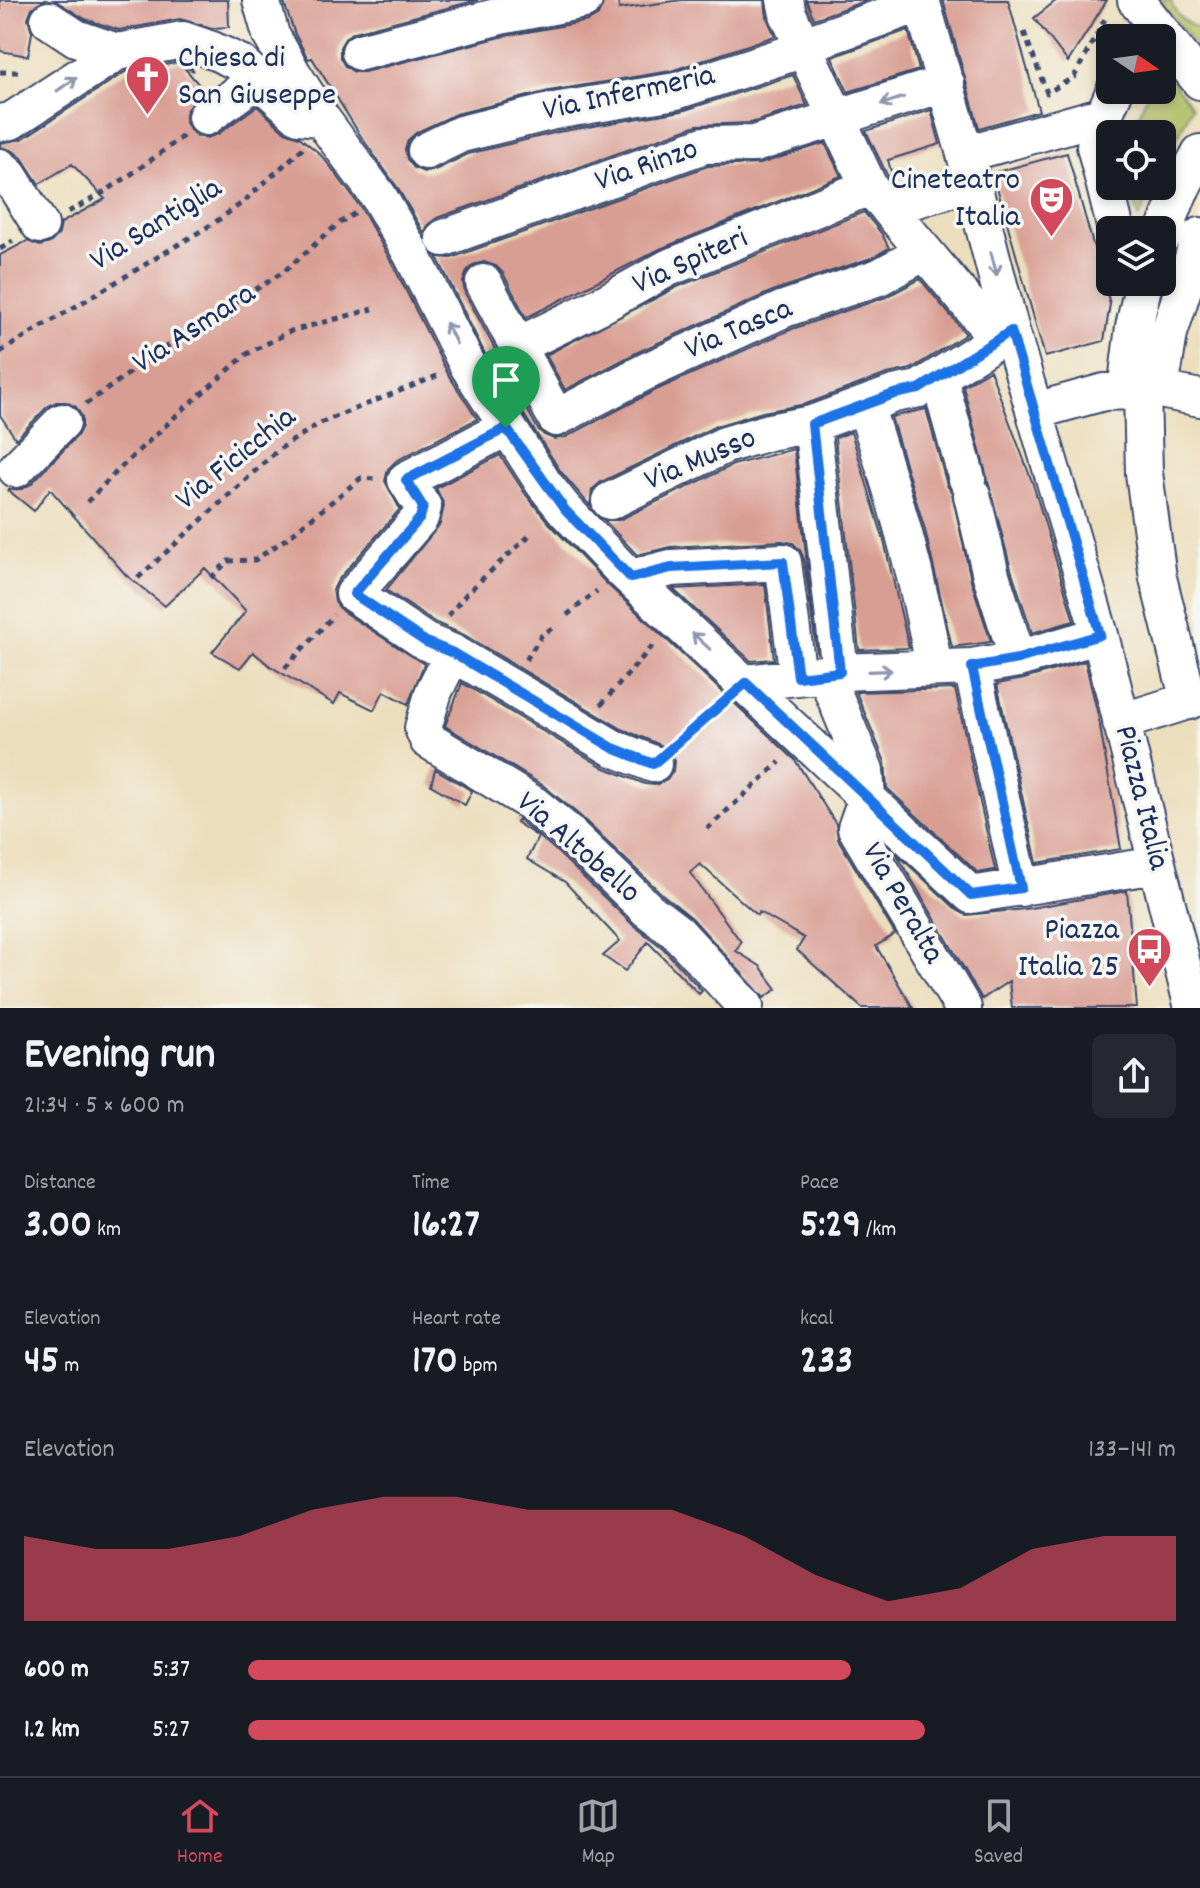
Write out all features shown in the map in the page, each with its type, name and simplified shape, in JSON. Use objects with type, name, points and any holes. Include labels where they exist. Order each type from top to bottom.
[{"type":"street","points":[[261,0],[271,35],[324,122],[379,197],[411,253],[467,364],[506,428],[550,521],[631,578],[676,617],[971,895],[1157,865]]},
{"type":"street","points":[[360,52],[500,16],[584,0]]},
{"type":"street","points":[[785,0],[788,14],[879,198],[925,252],[1004,335]]},
{"type":"street","name":"Via Infermeria","points":[[426,151],[461,134],[554,111],[676,91],[789,54],[804,45],[921,2]]},
{"type":"street","name":"Piazza Italia","points":[[921,2],[969,168],[1004,335],[1035,411],[1100,635],[1193,1008]]},
{"type":"street","points":[[1132,16],[1200,81]]},
{"type":"street","points":[[49,20],[76,38],[117,52]]},
{"type":"street","points":[[0,123],[11,121],[117,52],[183,40],[240,63],[299,116],[324,122]]},
{"type":"street","points":[[195,126],[258,79]]},
{"type":"street","name":"Via Rinzo","points":[[444,238],[704,145],[754,144],[946,83]]},
{"type":"street","name":"Via Spiteri","points":[[517,346],[668,268],[969,168],[1107,104]]},
{"type":"street","points":[[1109,104],[1095,146],[1112,216]]},
{"type":"street","points":[[1170,216],[1200,153]]},
{"type":"street","points":[[0,167],[8,174],[40,225]]},
{"type":"street","points":[[1143,391],[1193,281],[1200,236]]},
{"type":"street","name":"Via Tasca","points":[[517,346],[556,418],[647,371],[784,309],[879,277],[925,252]]},
{"type":"street","points":[[484,283],[517,346]]},
{"type":"street","points":[[1123,731],[1196,705],[1158,578],[1144,473],[1137,296]]},
{"type":"street","name":"Via Musso","points":[[610,501],[725,445],[812,424],[894,394],[919,389],[1004,335]]},
{"type":"street","points":[[939,378],[991,575],[1018,659]]},
{"type":"street","points":[[1035,411],[1104,392],[1143,391],[1200,398]]},
{"type":"street","points":[[865,405],[905,531],[923,603],[934,668]]},
{"type":"street","points":[[16,469],[62,422]]},
{"type":"street","points":[[812,424],[821,675]]},
{"type":"street","points":[[506,428],[406,480],[423,507],[420,518],[354,594],[440,648],[613,748],[653,764]]},
{"type":"street","points":[[631,578],[671,568],[783,562],[821,675],[865,770],[867,797]]},
{"type":"street","points":[[746,683],[821,675],[972,667],[1018,659],[1100,635]]},
{"type":"street","name":"Via Altobello","points":[[440,648],[434,691],[423,728],[428,740],[533,804],[566,831],[648,910],[677,932],[745,1006]]},
{"type":"street","points":[[972,667],[1021,888]]},
{"type":"street","name":"Via Peralta","points":[[867,797],[856,828],[963,1008]]},
{"type":"path","points":[[1024,32],[1047,93],[1074,77],[1132,16]]},
{"type":"path","name":"Via Santiglia","points":[[0,352],[214,223],[242,203],[324,122]]},
{"type":"path","points":[[0,249],[40,225],[100,196],[133,175],[195,126]]},
{"type":"path","name":"Via Asmara","points":[[62,422],[186,333],[282,273],[338,224],[379,197]]},
{"type":"path","points":[[87,502],[138,451],[247,354],[291,331],[373,309]]},
{"type":"path","name":"Via Ficicchia","points":[[138,578],[278,450],[320,423],[467,364]]},
{"type":"path","points":[[211,578],[228,561],[255,560],[361,478],[380,479]]},
{"type":"path","points":[[440,648],[468,592],[550,521]]},
{"type":"path","points":[[285,668],[354,594]]},
{"type":"path","points":[[581,729],[676,617]]},
{"type":"path","points":[[509,687],[541,636],[556,625]]},
{"type":"path","points":[[653,764],[746,683]]},
{"type":"path","points":[[707,829],[805,740]]},
{"type":"green space","points":[[1159,0],[1171,0],[1181,18],[1200,29],[1200,52]]},
{"type":"green space","points":[[1176,86],[1192,107],[1176,141],[1176,120],[1137,120],[1143,104],[1176,104]]},
{"type":"green space","points":[[1133,200],[1147,200],[1140,216]]},
{"type":"building","points":[[0,0],[45,0],[32,8],[28,18],[32,32],[28,56],[0,51]]},
{"type":"building","points":[[54,0],[228,0],[229,27],[212,28],[180,19],[119,30],[85,19]]},
{"type":"building","points":[[283,0],[478,0],[346,37],[340,47],[340,58],[354,72],[364,72],[505,36],[588,21],[598,15],[604,0],[618,0],[619,9],[681,0],[765,0],[767,18],[775,36],[671,71],[549,91],[456,114],[417,132],[408,140],[405,150],[414,168],[424,172],[468,154],[558,132],[682,111],[793,75],[807,105],[751,123],[697,125],[437,218],[424,233],[312,58],[308,59]]},
{"type":"building","points":[[806,0],[868,0],[814,19]]},
{"type":"building","points":[[943,0],[1008,0],[1039,111],[979,128]]},
{"type":"building","points":[[1057,0],[1107,0],[1068,62],[1034,18]]},
{"type":"building","points":[[908,30],[919,70],[848,92],[832,57]]},
{"type":"building","points":[[181,62],[194,71],[183,66],[205,92],[187,109],[185,120],[197,136],[207,138],[218,134],[257,106],[285,132],[299,137],[319,153],[330,166],[361,208],[448,374],[477,419],[396,461],[388,469],[385,481],[400,509],[338,580],[333,590],[335,602],[342,611],[424,664],[408,704],[384,691],[374,710],[340,693],[334,704],[270,666],[253,652],[240,668],[212,652],[246,611],[205,568],[165,606],[126,575],[50,489],[34,511],[8,490],[22,489],[31,484],[77,436],[82,417],[76,407],[66,402],[56,402],[47,407],[16,439],[0,415],[0,255],[27,241],[40,246],[50,243],[59,234],[61,223],[105,199],[72,164],[39,184],[22,158],[0,147],[0,143],[22,139],[125,72]]},
{"type":"building","points":[[931,110],[940,144],[888,160],[892,175],[888,177],[866,131]]},
{"type":"building","points":[[825,143],[841,176],[660,249],[526,318],[503,273],[496,266],[484,262],[473,265],[467,271],[463,282],[465,293],[537,428],[554,439],[566,437],[656,390],[792,329],[886,297],[920,279],[966,334],[911,369],[887,374],[806,404],[763,412],[716,426],[601,482],[592,490],[590,506],[561,472],[485,354],[437,257],[451,258],[708,166],[760,164]]},
{"type":"building","name":"Cineteatro Italia","points":[[1067,153],[1096,255],[1096,296],[1108,296],[1110,304],[1104,341],[1045,357],[993,173]]},
{"type":"building","points":[[864,212],[889,248],[871,258],[775,290],[638,352],[565,390],[546,355],[677,287]]},
{"type":"building","points":[[990,370],[1033,484],[1074,621],[1032,633],[1011,569],[963,386]]},
{"type":"building","points":[[926,409],[947,485],[952,493],[971,580],[991,642],[952,647],[925,530],[891,417]]},
{"type":"building","points":[[851,432],[884,541],[909,648],[859,650],[835,438]]},
{"type":"building","points":[[794,449],[817,654],[804,559],[793,543],[670,547],[637,555],[604,520],[619,520],[733,465]]},
{"type":"building","points":[[500,455],[549,523],[607,584],[795,760],[836,824],[838,839],[895,934],[876,946],[913,1008],[862,1008],[797,950],[804,938],[759,912],[757,915],[700,864],[690,873],[741,942],[736,951],[760,966],[777,989],[764,998],[692,918],[662,894],[579,815],[544,786],[445,726],[462,683],[605,768],[655,785],[667,780],[673,771],[674,760],[661,745],[622,729],[464,635],[436,623],[386,590],[440,524],[444,505],[436,488]]},
{"type":"building","points":[[765,584],[774,659],[751,661],[673,589]]},
{"type":"building","points":[[1085,661],[1098,715],[1121,849],[1037,863],[997,684]]},
{"type":"building","points":[[955,689],[995,870],[978,873],[887,788],[885,762],[856,692]]},
{"type":"building","points":[[435,769],[472,791],[465,805],[431,785]]},
{"type":"building","points":[[518,819],[552,847],[633,925],[663,948],[702,991],[699,994],[648,942],[625,971],[603,956],[620,941],[565,882],[527,859],[538,837],[516,822]]},
{"type":"building","points":[[896,853],[966,915],[1025,909],[1127,891],[1137,1008],[1012,1008],[1009,981],[982,999]]},
{"type":"place","name":"Chiesa di San Giuseppe","points":[[147,117]]},
{"type":"place","name":"Cineteatro Italia","points":[[1051,239]]},
{"type":"place","name":"Piazza Italia 25","points":[[1150,989]]},
{"type":"route","points":[[1011,331],[1100,635],[1018,659],[972,667],[1021,888],[971,895],[746,683],[653,764],[613,748],[453,653],[426,642],[354,594],[420,518],[423,507],[406,480],[506,428],[565,510],[631,578],[671,568],[783,562],[798,677],[826,675],[840,672],[812,424],[894,394],[919,389],[1011,331]]}]
